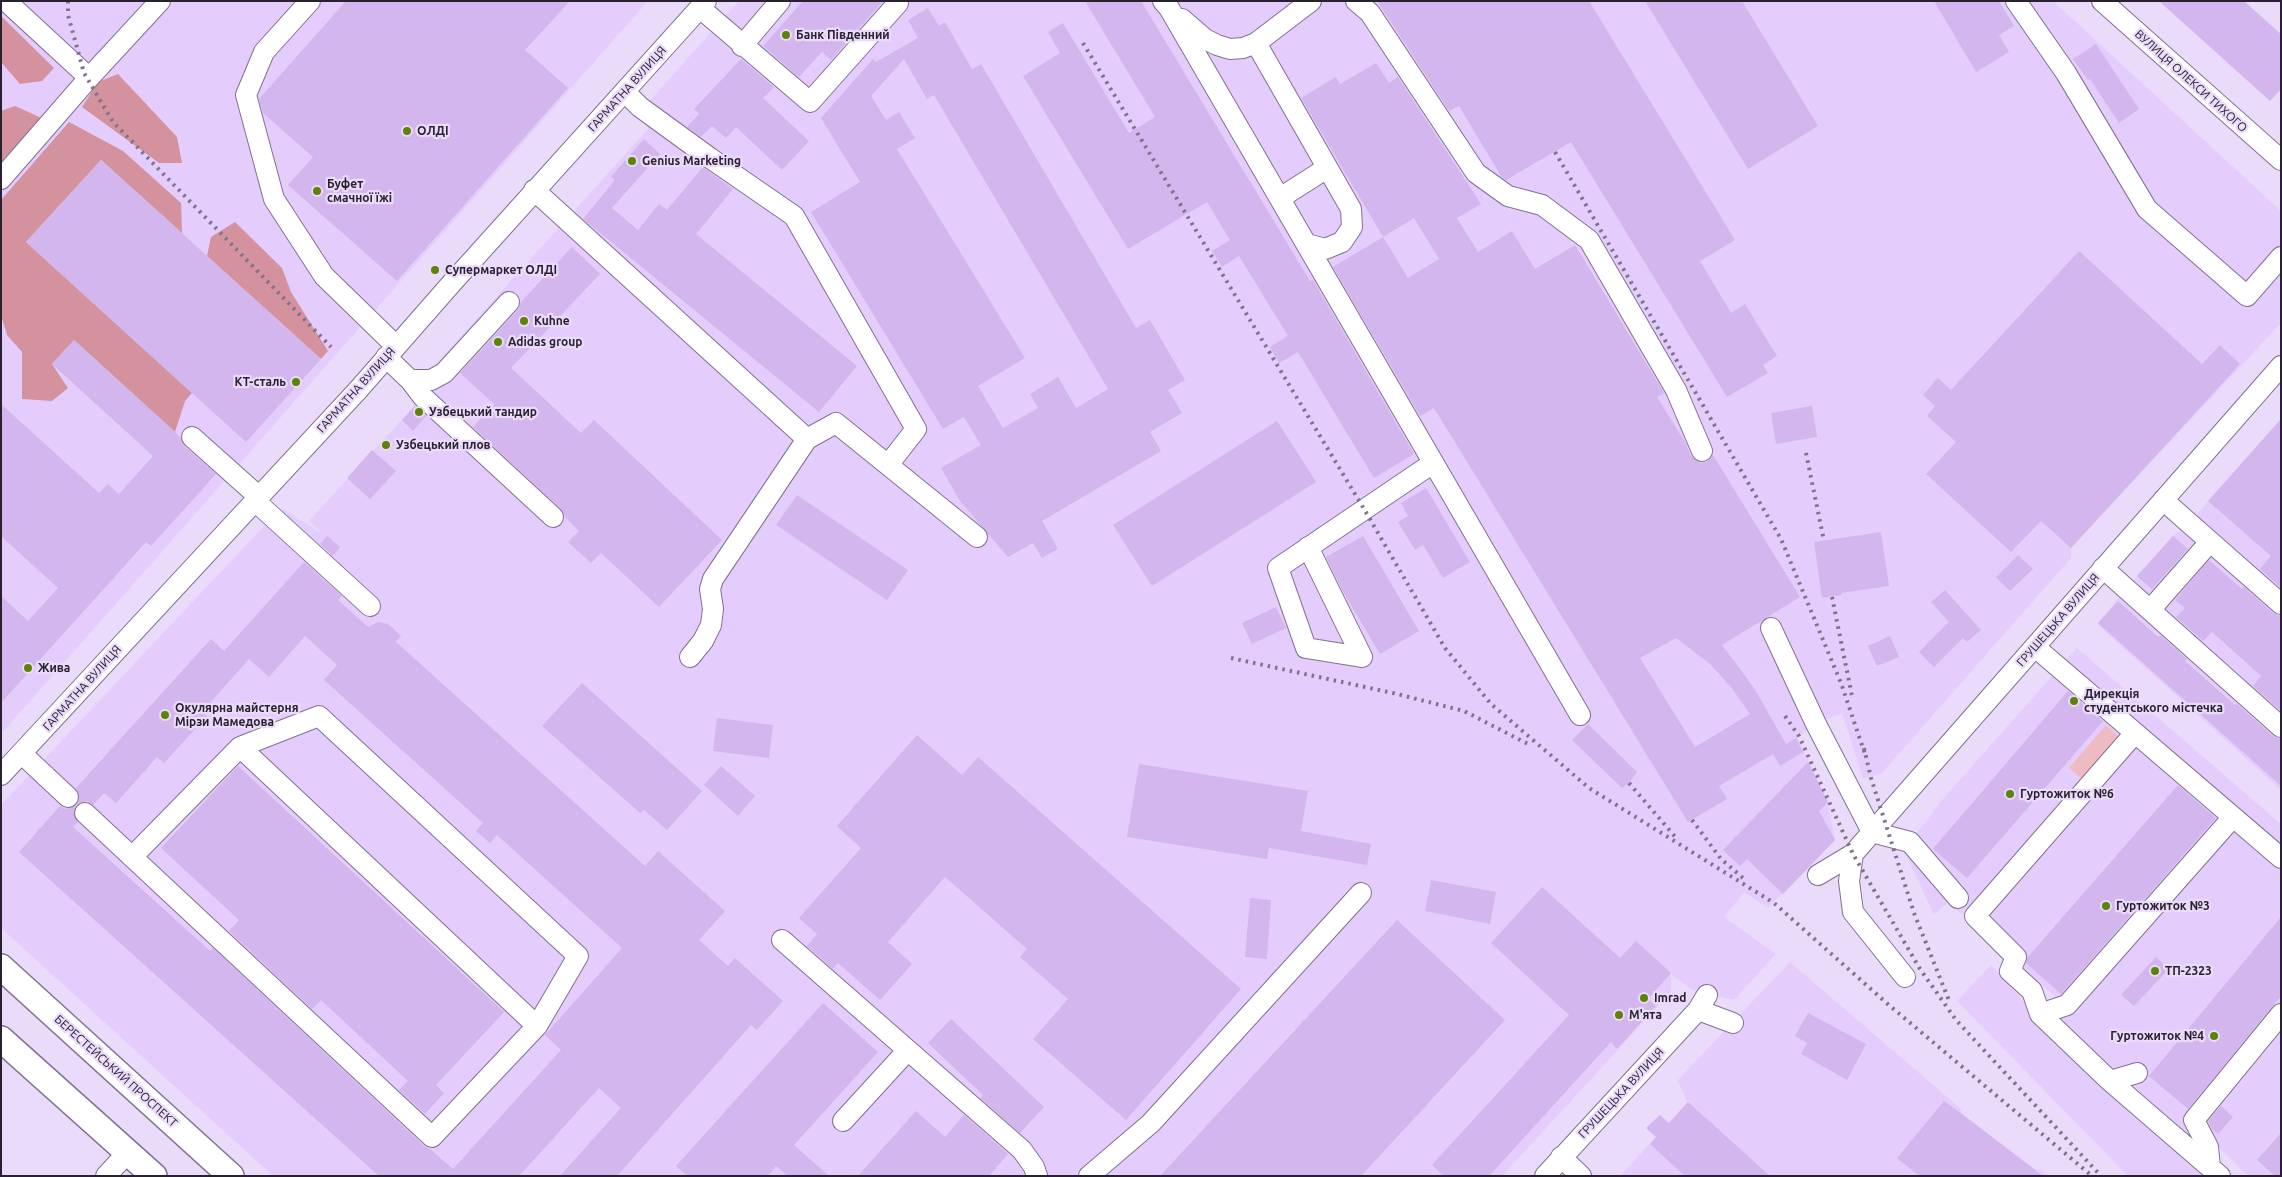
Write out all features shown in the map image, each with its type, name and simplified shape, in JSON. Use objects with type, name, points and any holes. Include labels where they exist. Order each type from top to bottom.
[{"type":"main road","name":"БЕРЕСТЕЙСЬКИЙ ПРОСПЕКТ","points":[[1,967],[231,1176]]},
{"type":"main road","points":[[1,1039],[154,1176]]},
{"type":"street","points":[[6,1],[84,73],[88,79]]},
{"type":"street","points":[[1,179],[88,79],[160,1]]},
{"type":"street","points":[[310,1],[264,52],[246,95],[274,199],[324,276],[391,352],[423,397],[553,517]]},
{"type":"street","points":[[742,46],[780,1]]},
{"type":"street","points":[[1166,4],[1205,39],[1216,46],[1230,49],[1243,48],[1256,43],[1310,1]]},
{"type":"street","points":[[1356,1],[1370,13],[1476,172],[1508,196],[1542,205],[1589,240],[1676,390],[1702,451]]},
{"type":"street","points":[[2016,1],[2066,72],[2147,209],[2247,296],[2281,257]]},
{"type":"street","name":"ВУЛИЦЯ ОЛЕКСИ ТИХОГО","points":[[2102,1],[2281,160]]},
{"type":"street","points":[[703,5],[742,46],[810,102],[898,3]]},
{"type":"street","points":[[1166,4],[1580,715]]},
{"type":"street","name":"ГАРМАТНА ВУЛИЦЯ","points":[[1,774],[22,754],[391,352],[534,190],[703,5]]},
{"type":"street","points":[[1256,43],[1350,209],[1352,227],[1342,242],[1324,249],[1307,244]]},
{"type":"street","points":[[625,92],[640,107],[794,216],[916,429],[888,465]]},
{"type":"street","points":[[1280,198],[1327,168]]},
{"type":"street","points":[[534,190],[807,439]]},
{"type":"street","points":[[410,380],[431,380],[444,373],[509,302]]},
{"type":"street","name":"ГРУШЕЦЬКА ВУЛИЦЯ","points":[[1853,854],[2281,366]]},
{"type":"street","points":[[690,657],[704,641],[711,625],[713,609],[710,589],[713,579],[807,439],[836,423],[977,537]]},
{"type":"street","points":[[192,437],[370,606]]},
{"type":"street","points":[[1308,547],[1362,658],[1306,648],[1278,568],[1308,547],[1433,463]]},
{"type":"street","points":[[2163,500],[2281,604]]},
{"type":"street","points":[[2150,610],[2209,542]]},
{"type":"street","points":[[2103,568],[2281,727]]},
{"type":"street","points":[[1771,628],[1816,724],[1872,832],[1910,842],[1958,898]]},
{"type":"street","points":[[2035,647],[2281,858]]},
{"type":"street","points":[[86,813],[132,857],[432,1137],[537,1026],[578,956],[319,716],[240,747],[132,857]]},
{"type":"street","points":[[2135,733],[1975,916],[2016,957],[2010,970],[2032,992],[2040,1014],[2110,1081],[2215,1171]]},
{"type":"street","points":[[240,747],[537,1026]]},
{"type":"street","points":[[22,754],[68,797]]},
{"type":"street","points":[[2040,1014],[2068,1005],[2233,817]]},
{"type":"street","points":[[1818,875],[1853,854]]},
{"type":"street","points":[[1853,854],[1849,881],[1853,912],[1905,977]]},
{"type":"street","points":[[1089,1176],[1151,1123],[1361,894]]},
{"type":"street","points":[[782,940],[1022,1150],[1034,1167],[1037,1176]]},
{"type":"street","name":"ГРУШЕЦЬКА ВУЛИЦЯ","points":[[1544,1176],[1703,1002],[1733,1023]]},
{"type":"street","points":[[2215,1171],[2208,1147],[2194,1120],[2281,1014]]},
{"type":"street","points":[[843,1121],[908,1050]]},
{"type":"street","points":[[2110,1081],[2137,1073]]},
{"type":"street","points":[[106,1176],[128,1152]]},
{"type":"street","points":[[1561,1157],[1581,1176]]},
{"type":"shaded area","points":[[1,1],[648,1],[1,734]]},
{"type":"shaded area","points":[[739,1],[2053,1],[2281,211],[2281,323],[2071,548],[2071,558],[1882,773],[1863,779],[1842,713],[1816,724],[1797,737],[1828,802],[1835,840],[1768,908],[1744,892],[1724,917],[1776,954],[1734,1000],[1694,991],[1671,974],[1671,992],[1502,1176],[273,1176],[1,928],[1,805],[281,508],[323,534],[309,521],[429,390],[434,366],[648,129],[646,105]]},
{"type":"shaded area","points":[[1,16],[54,68],[42,81],[20,84],[1,62]]},
{"type":"shaded area","points":[[118,74],[177,137],[182,163],[159,163],[82,107],[98,82]]},
{"type":"shaded area","points":[[15,106],[46,120],[1,172],[1,111]]},
{"type":"shaded area","points":[[69,122],[123,151],[181,203],[182,233],[101,160],[26,242],[192,393],[185,401],[175,432],[74,340],[52,364],[68,388],[52,401],[22,399],[22,352],[7,335],[1,315],[1,200]]},
{"type":"shaded area","points":[[235,222],[282,268],[291,292],[328,351],[321,359],[207,256],[211,237]]},
{"type":"shaded area","points":[[2281,419],[2281,790],[2097,624],[2137,576],[2173,536],[2188,524]]},
{"type":"shaded area","points":[[2077,648],[2281,824],[2281,1176],[2248,1176],[2214,1143],[2204,1149],[2056,1017],[2057,998],[1948,902],[1934,915],[1904,850],[1942,800]]},
{"type":"shaded area","points":[[2106,725],[2124,741],[2087,783],[2069,768]]},
{"type":"shaded area","points":[[1790,962],[1961,1109],[1962,1114],[2036,1170],[2040,1169],[2048,1176],[1620,1176],[1688,1102],[1677,1081]]},
{"type":"shaded area","points":[[1991,965],[2035,1014],[2216,1176],[2128,1176],[1957,1001]]},
{"type":"building","name":"ОЛДІ","points":[[346,1],[570,1],[525,50],[568,88],[397,281],[288,185],[313,157],[263,113],[259,99]]},
{"type":"building","points":[[803,1],[883,1],[831,60],[822,52],[799,77],[763,46]]},
{"type":"building","points":[[1085,1],[1141,1],[1310,281],[1313,280],[1414,454],[1374,478],[1298,352],[1279,363],[1270,347],[1288,336],[1239,256],[1222,267],[1212,251],[1230,240],[1207,202],[1128,249],[1023,76],[1060,53],[1048,32],[1063,23],[1129,133],[1155,117]]},
{"type":"building","points":[[1377,1],[1589,1],[1735,240],[1700,261],[1731,313],[1745,304],[1777,356],[1763,365],[1768,373],[1727,397],[1571,142],[1506,180],[1501,176],[1459,106],[1449,111]]},
{"type":"building","points":[[1645,1],[1742,1],[1818,126],[1748,169]]},
{"type":"building","points":[[1934,1],[1999,1],[2014,26],[1999,35],[2009,52],[1976,72]]},
{"type":"building","points":[[2159,1],[2244,1],[2281,34],[2281,89],[2270,101]]},
{"type":"building","points":[[928,8],[939,26],[945,22],[972,69],[981,64],[1136,328],[1150,320],[1185,380],[1168,390],[1182,413],[1150,432],[1161,451],[1042,521],[1058,549],[1042,558],[1033,543],[1008,557],[960,501],[941,468],[981,445],[964,417],[943,429],[811,212],[860,182],[821,118],[873,59],[876,62],[918,38],[908,20]],"holes":[[[904,59],[927,99],[934,95],[1108,389],[1076,408],[1058,377],[1030,394],[1038,408],[1003,428],[978,386],[1025,358],[897,149],[915,138],[899,112],[886,120],[871,96]]]},
{"type":"building","points":[[2096,44],[2139,109],[2119,123],[2090,79],[2088,80],[2073,59]]},
{"type":"building","points":[[741,59],[774,87],[763,98],[809,141],[782,170],[736,127],[726,138],[712,126],[701,137],[687,127],[699,114],[694,109]]},
{"type":"building","points":[[1376,63],[1389,83],[1398,77],[1481,204],[1457,218],[1478,252],[1512,231],[1535,269],[1575,245],[1664,393],[1657,397],[1685,442],[1691,456],[1701,463],[1707,462],[1713,455],[1800,597],[1722,645],[1754,688],[1786,744],[1796,738],[1803,752],[1780,766],[1773,754],[1719,786],[1727,799],[1688,822],[1434,408],[1420,416],[1333,267],[1383,237],[1301,98],[1336,77],[1340,84]],"holes":[[[1414,218],[1439,259],[1408,278],[1383,237]],[[1676,638],[1710,664],[1731,687],[1750,714],[1695,747],[1640,658]]]},
{"type":"building","points":[[644,139],[660,154],[612,208],[638,230],[659,204],[667,210],[703,167],[733,189],[696,234],[857,366],[819,412],[583,219],[615,180],[611,177]]},
{"type":"building","points":[[101,160],[321,359],[246,442],[26,242]]},
{"type":"building","points":[[572,247],[600,274],[511,368],[581,433],[594,420],[722,540],[659,607],[601,553],[591,563],[568,542],[579,531],[565,517],[561,509],[473,427],[494,404],[460,373],[518,310],[521,302]]},
{"type":"building","points":[[2079,251],[2202,364],[2220,345],[2240,364],[2071,548],[2041,521],[2011,552],[1926,474],[1956,442],[1927,416],[1935,406],[1923,395],[1938,378],[1951,390]]},
{"type":"building","points":[[74,340],[180,437],[184,446],[216,474],[151,546],[146,542],[1,703],[1,596],[28,621],[58,588],[1,536],[1,404],[99,493],[108,484],[119,494],[153,456],[52,364]]},
{"type":"building","points":[[415,406],[426,416],[413,431],[402,420]]},
{"type":"building","points":[[1812,406],[1817,437],[1776,444],[1771,413]]},
{"type":"building","points":[[2281,419],[2281,588],[2260,569],[2271,556],[2208,501]]},
{"type":"building","points":[[1277,421],[1316,482],[1152,586],[1113,525]]},
{"type":"building","points":[[372,450],[396,471],[370,499],[347,478]]},
{"type":"building","points":[[1426,488],[1470,562],[1443,578],[1423,545],[1415,550],[1398,522],[1408,516],[1401,503]]},
{"type":"building","points":[[797,495],[908,570],[887,600],[776,525]]},
{"type":"building","points":[[1881,532],[1889,586],[1841,593],[1842,595],[1822,598],[1814,542]]},
{"type":"building","points":[[327,536],[340,547],[333,556],[320,544]]},
{"type":"building","points":[[1363,536],[1419,631],[1380,654],[1342,590],[1326,557]]},
{"type":"building","points":[[2173,536],[2188,549],[2152,589],[2137,576]]},
{"type":"building","points":[[2018,555],[2033,569],[2010,591],[1996,577]]},
{"type":"building","points":[[2209,560],[2242,589],[2244,587],[2273,613],[2281,616],[2281,711],[2253,686],[2261,676],[2212,632],[2203,641],[2176,617],[2185,608],[2175,600]]},
{"type":"building","points":[[304,562],[342,596],[338,600],[368,627],[378,622],[388,624],[401,636],[396,642],[645,866],[658,851],[725,911],[699,940],[728,966],[735,958],[783,1001],[757,1030],[751,1025],[617,1176],[560,1176],[621,1108],[599,1088],[519,1176],[379,1176],[19,852],[60,806],[66,809],[76,806],[74,816],[78,822],[73,827],[210,951],[213,948],[424,1146],[453,1169],[561,1050],[545,1035],[622,948],[497,835],[490,843],[476,831],[483,823],[324,680],[337,665],[305,636],[269,677],[249,659],[202,712],[207,716],[164,763],[157,757],[116,803],[104,793],[93,805],[87,801],[77,804],[79,794],[76,788],[211,639],[224,651]]},
{"type":"building","points":[[1945,590],[1981,630],[1967,642],[1963,638],[1934,667],[1919,652],[1949,622],[1931,602]]},
{"type":"building","points":[[2118,601],[2158,637],[2160,635],[2187,659],[2185,661],[2235,705],[2237,704],[2273,736],[2281,739],[2281,786],[2098,623]]},
{"type":"building","points":[[1276,607],[1286,628],[1252,644],[1242,623]]},
{"type":"building","points":[[1890,636],[1899,657],[1877,666],[1868,646]]},
{"type":"building","points":[[582,683],[702,791],[667,830],[644,810],[640,813],[542,726]]},
{"type":"building","name":"Гуртожиток №6","points":[[2068,691],[2103,721],[1967,878],[1933,849]]},
{"type":"building","points":[[717,718],[773,725],[769,758],[713,751]]},
{"type":"building","points":[[1588,724],[1637,772],[1629,783],[1622,788],[1572,740]]},
{"type":"building","points":[[917,735],[962,775],[978,757],[1241,989],[1126,1120],[1033,1039],[1068,999],[1020,957],[1027,949],[945,877],[888,942],[912,964],[880,1000],[838,963],[833,969],[807,946],[817,934],[799,918],[861,848],[837,826]]},
{"type":"building","points":[[1808,762],[1828,802],[1819,811],[1835,840],[1783,894],[1747,859],[1740,866],[1723,850]]},
{"type":"building","points":[[1139,764],[1308,791],[1301,831],[1371,844],[1367,865],[1269,848],[1267,859],[1127,837]]},
{"type":"building","points":[[238,766],[504,1012],[436,1085],[444,1093],[425,1114],[399,1090],[408,1081],[321,1000],[312,1009],[229,931],[239,920],[161,848]]},
{"type":"building","points":[[721,766],[755,796],[738,816],[704,785]]},
{"type":"building","name":"Гуртожиток №3","points":[[2178,785],[2216,818],[2061,994],[2026,963],[2027,958]]},
{"type":"building","points":[[1431,880],[1496,892],[1490,924],[1425,911]]},
{"type":"building","points":[[1542,887],[1620,958],[1636,941],[1671,973],[1648,999],[1656,1006],[1617,1049],[1611,1042],[1489,1176],[1444,1176],[1432,1165],[1569,1015],[1491,943]]},
{"type":"building","points":[[1250,898],[1271,900],[1267,959],[1245,957]]},
{"type":"building","name":"Гуртожиток №4","points":[[2281,917],[2281,996],[2188,1109],[2149,1076]]},
{"type":"building","points":[[1397,920],[1505,1020],[1361,1176],[1160,1176]]},
{"type":"building","points":[[2156,957],[2169,969],[2134,1006],[2121,995]]},
{"type":"building","points":[[823,1003],[878,1052],[794,1145],[829,1176],[788,1176],[776,1166],[768,1176],[687,1176],[676,1166]]},
{"type":"building","points":[[1808,1013],[1866,1044],[1847,1080],[1801,1054],[1807,1043],[1795,1036]]},
{"type":"building","points":[[951,1019],[1044,1107],[1020,1133],[980,1098],[983,1095],[928,1043]]},
{"type":"building","points":[[1944,1101],[2043,1176],[1919,1176],[1897,1158]]},
{"type":"building","points":[[1688,1102],[1770,1176],[1685,1176],[1650,1144],[1656,1137],[1646,1128],[1660,1115],[1669,1123]]},
{"type":"building","points":[[2221,1106],[2233,1117],[2218,1134],[2212,1129],[2208,1121]]},
{"type":"building","points":[[916,1111],[945,1137],[964,1115],[1008,1154],[989,1176],[858,1176]]},
{"type":"building","points":[[2281,1133],[2281,1176],[2275,1176],[2257,1160]]},
{"type":"railway","points":[[68,1],[68,15],[84,73],[113,122],[331,347]]},
{"type":"railway","points":[[1083,43],[1364,509],[1445,648],[1491,704],[1589,788],[1774,903],[1890,1006],[2092,1176]]},
{"type":"railway","points":[[1555,152],[1781,539],[1841,683],[1865,754]]},
{"type":"railway","points":[[1806,453],[1824,541]]},
{"type":"railway","points":[[1832,597],[1852,696]]},
{"type":"railway","points":[[1231,658],[1393,693],[1464,711],[1530,745]]},
{"type":"railway","points":[[1785,716],[1799,736],[1853,854],[1920,969],[1956,1020],[2101,1176]]},
{"type":"railway","points":[[1864,748],[1871,778],[1914,913],[1950,1003]]},
{"type":"railway","points":[[1629,783],[1678,840]]},
{"type":"railway","points":[[1692,820],[1721,859],[1743,878]]},
{"type":"place","name":"Банк Південний","points":[[786,35]]},
{"type":"place","name":"ОЛДІ","points":[[407,131]]},
{"type":"place","name":"Genius Marketing","points":[[632,161]]},
{"type":"place","name":"Буфет смачної їжі","points":[[317,191]]},
{"type":"place","name":"Супермаркет ОЛДІ","points":[[435,270]]},
{"type":"place","name":"Kuhne","points":[[524,321]]},
{"type":"place","name":"Adidas group","points":[[498,342]]},
{"type":"place","name":"КТ-сталь","points":[[296,382]]},
{"type":"place","name":"Узбецький тандир","points":[[419,412]]},
{"type":"place","name":"Узбецький плов","points":[[386,445]]},
{"type":"place","name":"Жива","points":[[28,668]]},
{"type":"place","name":"Дирекція студентського містечка","points":[[2074,701]]},
{"type":"place","name":"Окулярна майстерня Мірзи Мамедова","points":[[165,715]]},
{"type":"place","name":"Гуртожиток №6","points":[[2010,794]]},
{"type":"place","name":"Гуртожиток №3","points":[[2106,906]]},
{"type":"place","name":"ТП-2323","points":[[2155,971]]},
{"type":"place","name":"Imrad","points":[[1644,998]]},
{"type":"place","name":"М'ята","points":[[1619,1015]]},
{"type":"place","name":"Гуртожиток №4","points":[[2214,1036]]}]
